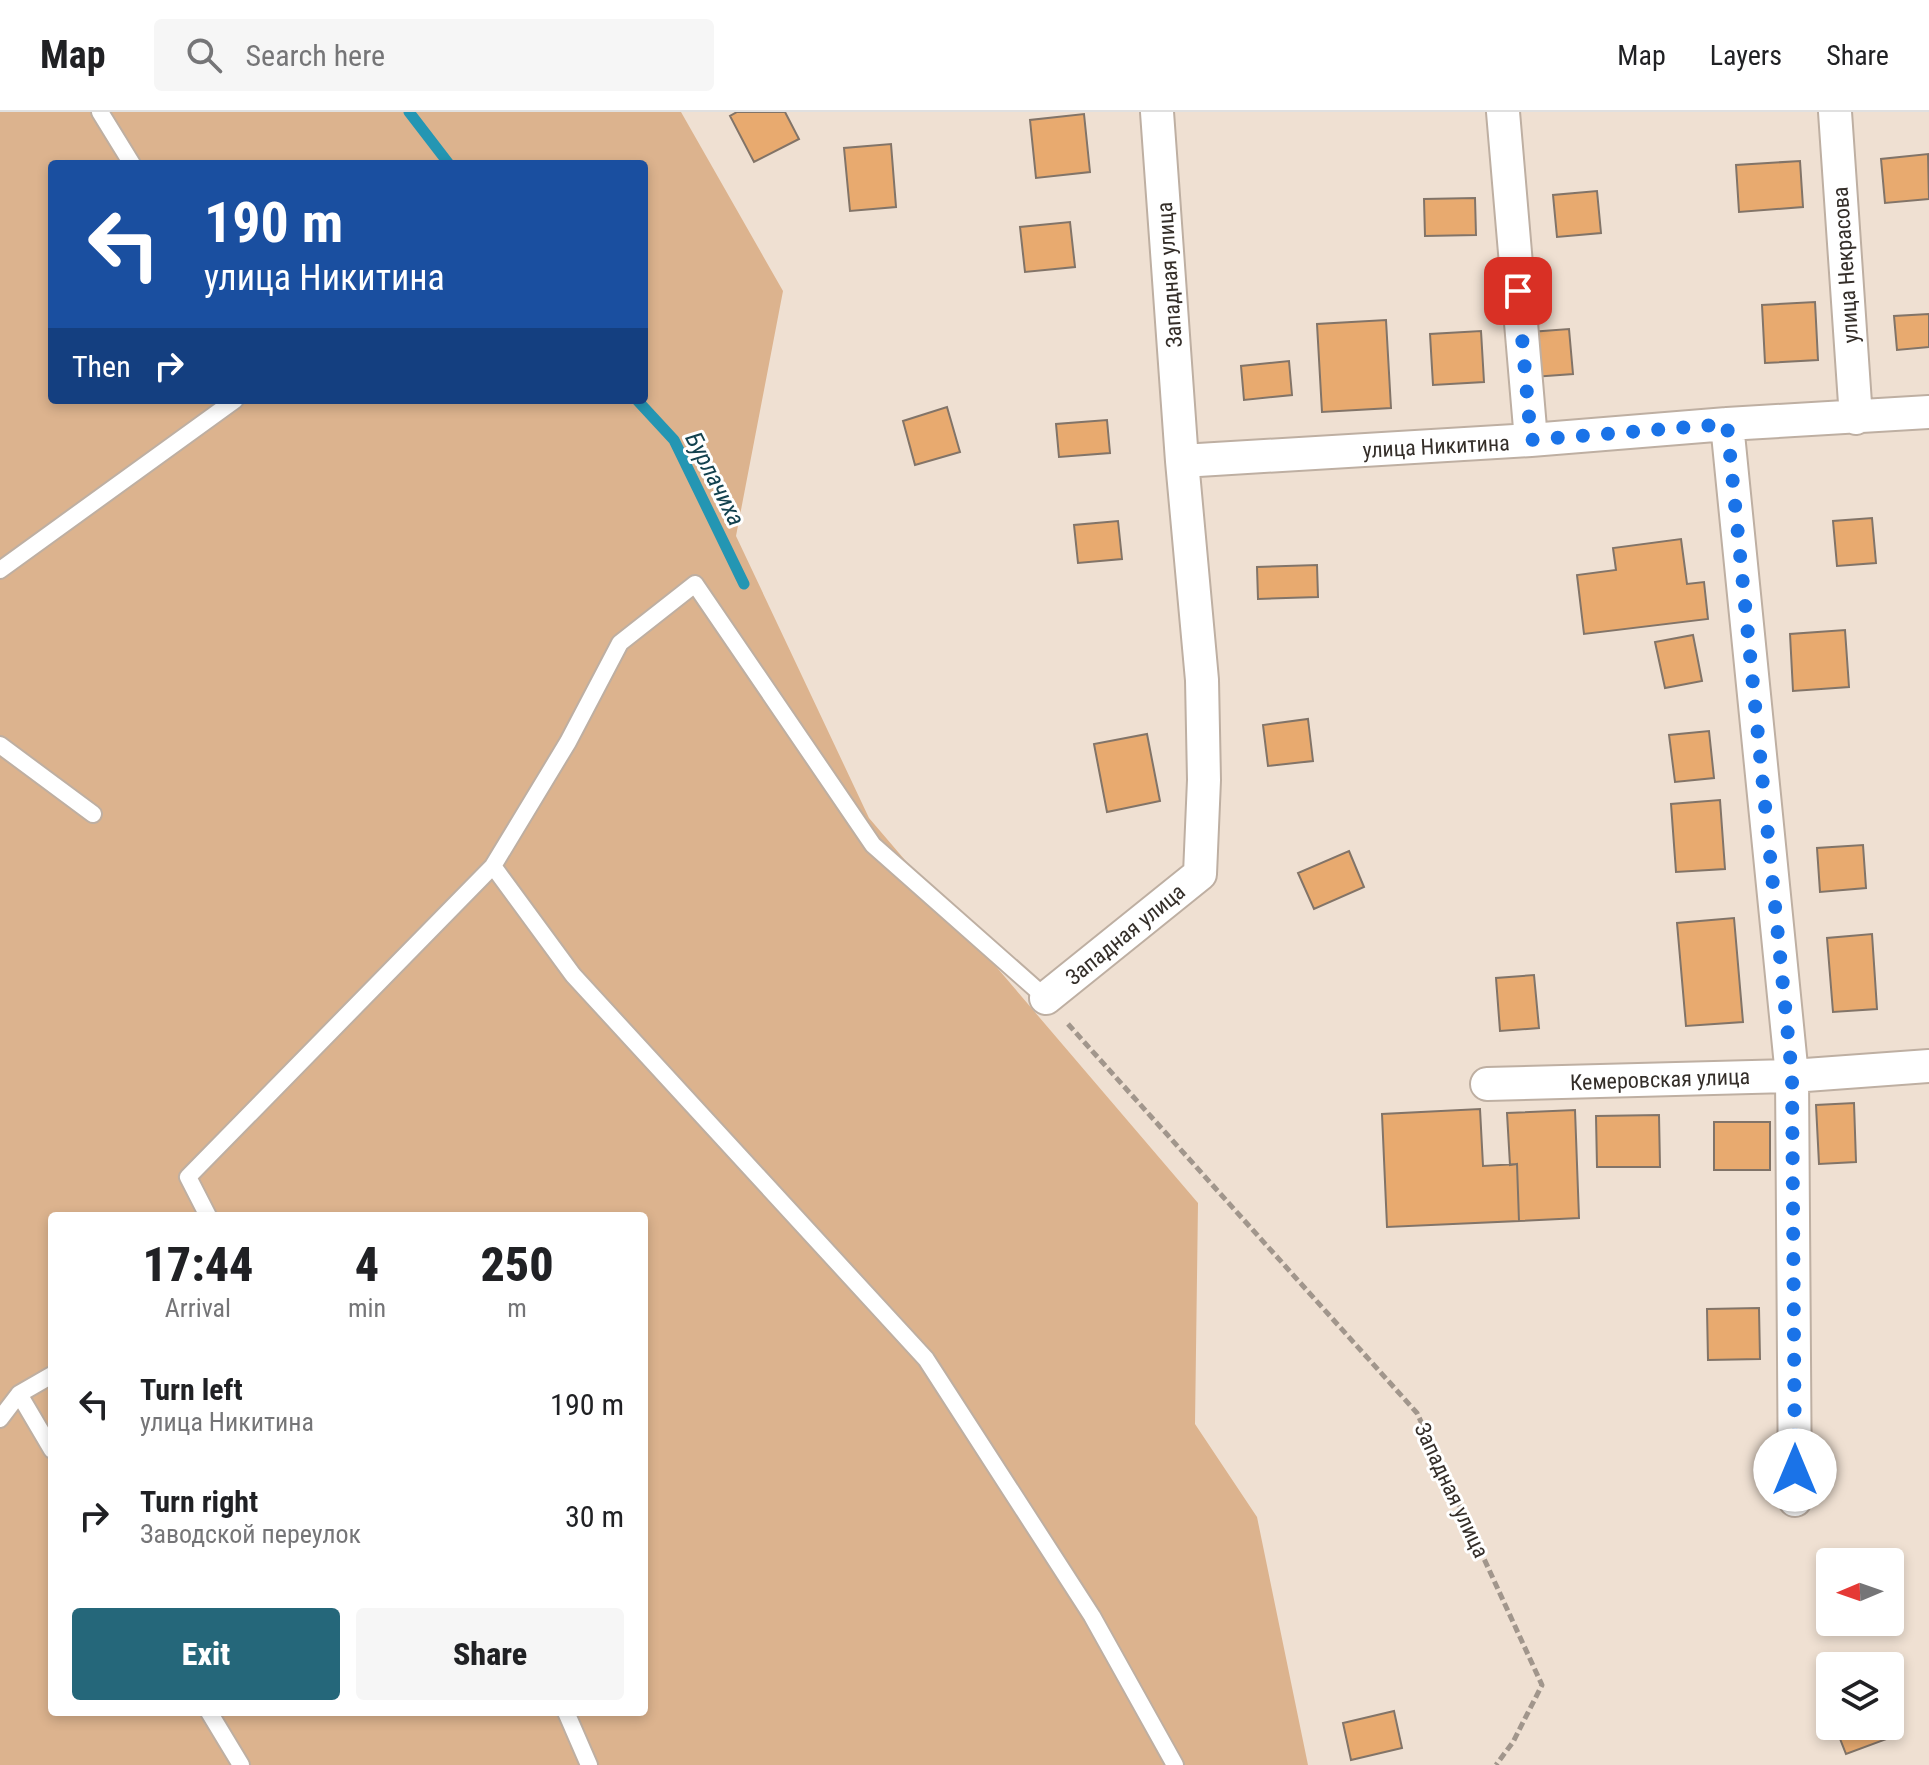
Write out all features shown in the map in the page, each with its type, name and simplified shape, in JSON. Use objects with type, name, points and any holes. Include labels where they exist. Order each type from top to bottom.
[{"type":"street","name":"Западная улица","points":[[1046,998],[1200,874],[1204,780],[1202,680],[1182,461],[1157,112]]},
{"type":"street","points":[[1503,112],[1531,440]]},
{"type":"street","name":"улица Некрасова","points":[[1835,112],[1856,418]]},
{"type":"street","name":"улица Никитина","points":[[1182,461],[1929,412]]},
{"type":"street","points":[[1727,424],[1792,1076],[1795,1500]]},
{"type":"street","name":"Кемеровская улица","points":[[1487,1084],[1792,1076],[1929,1066]]},
{"type":"lane","points":[[100,112],[130,160]]},
{"type":"lane","points":[[0,570],[229,404]]},
{"type":"lane","points":[[206,1212],[188,1177],[493,866],[568,742],[620,643],[695,584],[873,845],[1046,998]]},
{"type":"lane","points":[[0,745],[93,814]]},
{"type":"lane","points":[[493,866],[573,975],[926,1359],[1092,1616],[1175,1765]]},
{"type":"lane","points":[[0,1419],[19,1394],[48,1377]]},
{"type":"lane","points":[[19,1394],[48,1443]]},
{"type":"lane","points":[[211,1716],[241,1765]]},
{"type":"lane","points":[[568,1716],[589,1765]]},
{"type":"path","name":"Западная улица","points":[[1046,998],[1417,1413],[1542,1685],[1513,1742],[1496,1765]]},
{"type":"shaded area","points":[[0,112],[681,112],[783,291],[736,536],[869,818],[1198,1203],[1195,1424],[1257,1517],[1308,1765],[0,1765]]},
{"type":"building","points":[[737,112],[785,112],[799,139],[754,162],[730,116]]},
{"type":"building","points":[[1084,114],[1090,172],[1036,178],[1030,120]]},
{"type":"building","points":[[891,144],[896,207],[850,211],[844,148]]},
{"type":"building","points":[[1928,154],[1929,199],[1885,203],[1881,159]]},
{"type":"building","points":[[1800,161],[1803,207],[1739,212],[1736,165]]},
{"type":"building","points":[[1597,191],[1601,233],[1557,237],[1553,195]]},
{"type":"building","points":[[1475,198],[1476,235],[1425,236],[1424,199]]},
{"type":"building","points":[[1070,222],[1075,267],[1025,272],[1020,227]]},
{"type":"building","points":[[1815,302],[1818,360],[1765,363],[1762,305]]},
{"type":"building","points":[[1929,314],[1929,347],[1897,350],[1894,316]]},
{"type":"building","points":[[1386,320],[1391,408],[1322,412],[1317,324]]},
{"type":"building","points":[[1569,329],[1573,374],[1533,377],[1530,332]]},
{"type":"building","points":[[1481,331],[1484,382],[1433,385],[1430,334]]},
{"type":"building","points":[[1289,361],[1292,395],[1244,400],[1241,366]]},
{"type":"building","points":[[947,407],[960,452],[915,465],[903,421]]},
{"type":"building","points":[[1107,420],[1110,453],[1059,457],[1056,424]]},
{"type":"building","points":[[1872,518],[1876,563],[1837,566],[1833,521]]},
{"type":"building","points":[[1118,521],[1122,559],[1078,563],[1074,525]]},
{"type":"building","points":[[1681,539],[1687,584],[1704,582],[1708,619],[1584,634],[1577,575],[1616,570],[1613,548]]},
{"type":"building","points":[[1317,565],[1318,597],[1258,599],[1257,567]]},
{"type":"building","points":[[1845,630],[1849,687],[1793,691],[1790,634]]},
{"type":"building","points":[[1693,635],[1702,681],[1665,688],[1655,642]]},
{"type":"building","points":[[1308,719],[1313,761],[1268,766],[1263,725]]},
{"type":"building","points":[[1709,731],[1714,778],[1675,782],[1669,735]]},
{"type":"building","points":[[1147,734],[1160,801],[1107,812],[1094,744]]},
{"type":"building","points":[[1720,800],[1725,869],[1676,872],[1671,804]]},
{"type":"building","points":[[1863,845],[1866,888],[1820,892],[1817,848]]},
{"type":"building","points":[[1349,851],[1364,887],[1314,909],[1298,873]]},
{"type":"building","points":[[1734,918],[1743,1022],[1686,1026],[1677,923]]},
{"type":"building","points":[[1872,934],[1877,1009],[1833,1012],[1827,938]]},
{"type":"building","points":[[1534,975],[1539,1028],[1500,1031],[1496,978]]},
{"type":"building","points":[[1854,1103],[1856,1162],[1819,1164],[1816,1105]]},
{"type":"building","points":[[1480,1109],[1483,1166],[1517,1164],[1519,1221],[1387,1227],[1382,1114]]},
{"type":"building","points":[[1575,1110],[1579,1218],[1519,1221],[1517,1164],[1510,1165],[1507,1113]]},
{"type":"building","points":[[1659,1115],[1660,1167],[1597,1167],[1596,1116]]},
{"type":"building","points":[[1714,1122],[1770,1122],[1770,1170],[1714,1170]]},
{"type":"building","points":[[1759,1308],[1760,1359],[1708,1360],[1707,1309]]},
{"type":"building","points":[[1394,1711],[1402,1748],[1351,1760],[1343,1723]]},
{"type":"building","points":[[1840,1740],[1884,1740],[1846,1754]]},
{"type":"waterway","name":"Бурлачиха","points":[[409,112],[446,160]]},
{"type":"waterway","name":"Бурлачиха","points":[[641,404],[674,440],[744,584]]},
{"type":"route","points":[[1518,291],[1531,440],[1727,424],[1792,1076],[1795,1470]]}]
